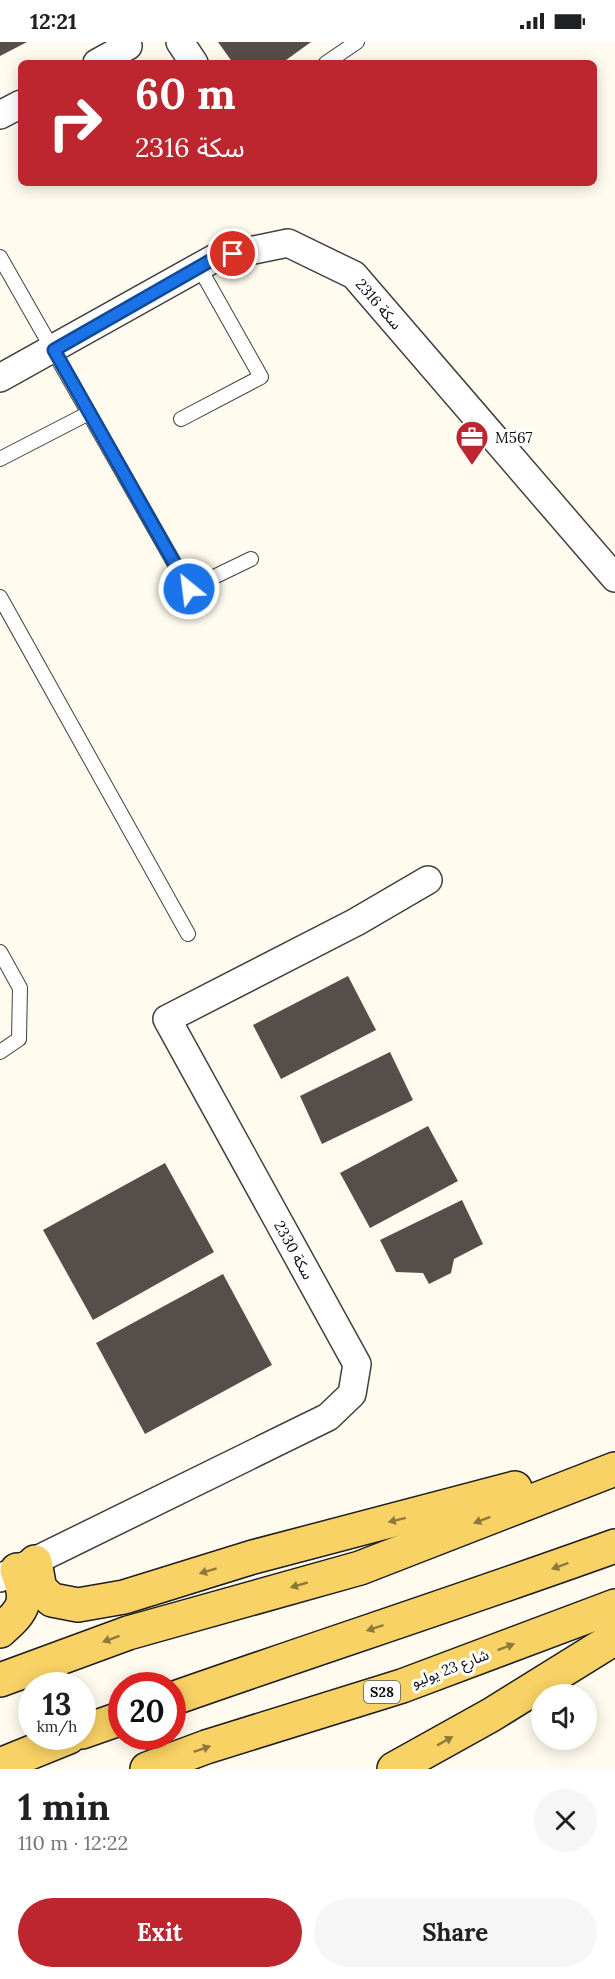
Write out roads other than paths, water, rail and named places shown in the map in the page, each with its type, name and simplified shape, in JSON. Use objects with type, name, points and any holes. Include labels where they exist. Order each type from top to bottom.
[{"type":"main road","points":[[17,1570],[52,1600],[78,1605],[124,1597],[253,1557],[414,1516],[615,1460]]},
{"type":"main road","points":[[0,1680],[128,1634],[360,1568],[615,1469]]},
{"type":"main road","points":[[186,1694],[357,1634],[496,1589],[615,1546]]},
{"type":"main road","points":[[0,1630],[20,1612],[25,1591],[17,1570]]},
{"type":"main road","name":"شارع 23 يوليو","points":[[147,1769],[206,1747],[402,1686],[615,1606]]},
{"type":"main road","points":[[394,1769],[490,1715],[615,1638]]},
{"type":"main road","points":[[0,1765],[37,1750]]},
{"type":"street","points":[[180,42],[192,60]]},
{"type":"street","points":[[102,60],[128,46]]},
{"type":"street","points":[[0,115],[18,106]]},
{"type":"street","name":"2316 سكة","points":[[0,378],[54,350],[215,258],[288,243],[354,275],[615,578]]},
{"type":"street","name":"سكة 2330","points":[[17,1570],[328,1417],[351,1394],[357,1364],[167,1019],[356,922],[428,880]]},
{"type":"lane","points":[[331,60],[357,42]]},
{"type":"lane","points":[[0,257],[189,589],[251,559]]},
{"type":"lane","points":[[181,419],[261,377],[199,267]]},
{"type":"lane","points":[[0,459],[90,413]]},
{"type":"lane","points":[[0,597],[188,934]]},
{"type":"lane","points":[[0,952],[20,988],[19,1039],[0,1052]]},
{"type":"place","name":"M567","points":[[472,466]]}]
